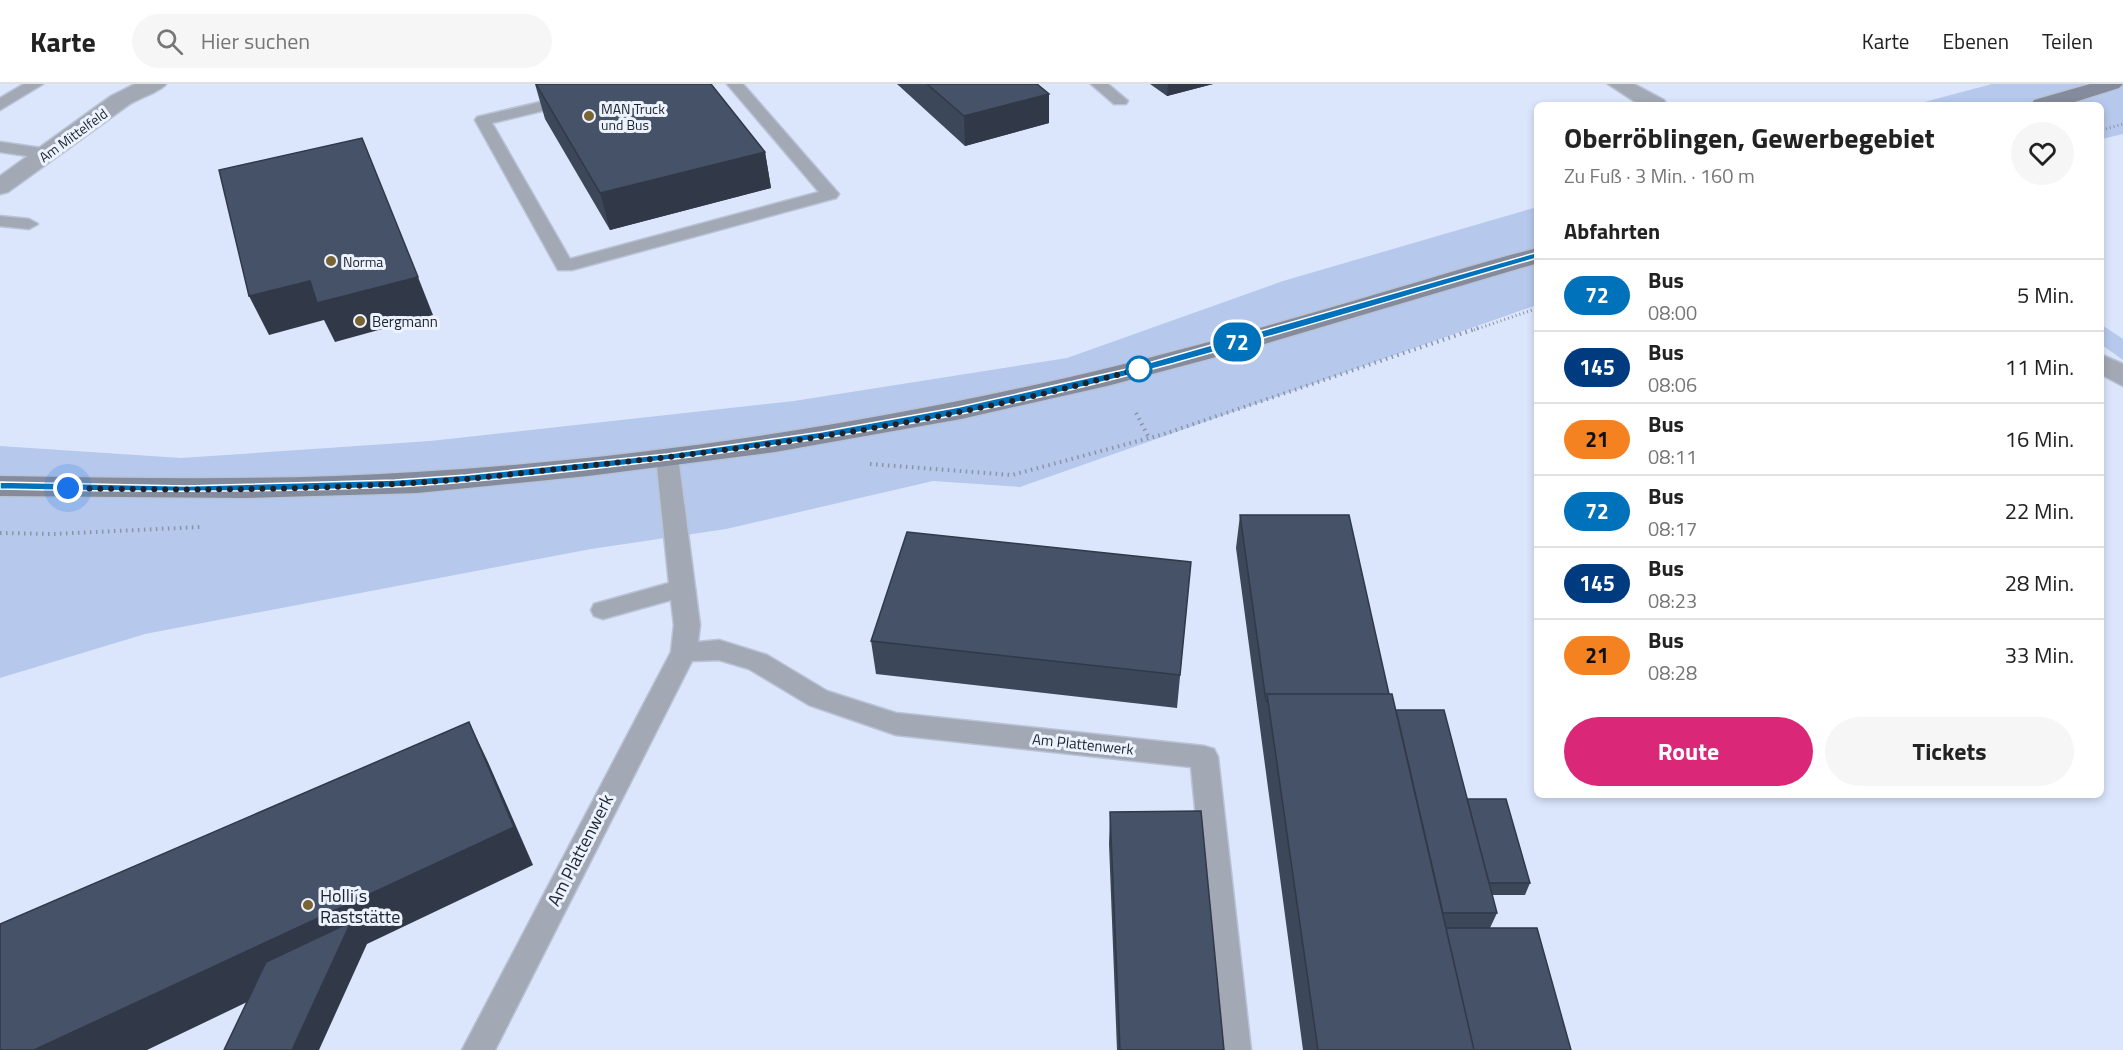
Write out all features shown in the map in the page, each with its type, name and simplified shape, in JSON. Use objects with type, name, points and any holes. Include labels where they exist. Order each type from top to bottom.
[{"type":"main road","points":[[2052,102],[2112,84]]},
{"type":"main road","points":[[0,486],[186,489],[466,479],[667,457],[821,436],[1022,398],[1237,342],[1534,256]]},
{"type":"street","name":"Am Mittelfeld","points":[[0,187],[119,101],[148,84]]},
{"type":"street","points":[[1619,84],[1651,102]]},
{"type":"street","points":[[2104,364],[2123,377]]},
{"type":"lane","points":[[0,105],[35,84]]},
{"type":"lane","points":[[636,84],[483,120],[565,266],[830,194],[735,84]]},
{"type":"lane","points":[[1099,84],[1120,101]]},
{"type":"lane","points":[[0,147],[48,154]]},
{"type":"lane","points":[[0,221],[29,224]]},
{"type":"lane","name":"Am Plattenwerk","points":[[478,1050],[651,711],[684,652],[687,625],[667,457]]},
{"type":"lane","points":[[603,610],[682,588]]},
{"type":"lane","name":"Am Plattenwerk","points":[[684,652],[719,650],[758,662],[818,698],[897,724],[1204,757],[1235,1050]]},
{"type":"path","points":[[2104,129],[2123,124]]},
{"type":"path","points":[[1136,413],[1149,438]]},
{"type":"shaded area","points":[[1992,84],[2123,84],[2123,134],[2104,139],[2104,102],[1924,102]]},
{"type":"shaded area","points":[[1534,208],[1534,306],[1020,487],[933,481],[726,529],[591,549],[145,634],[0,678],[0,446],[181,458],[430,441],[794,401],[1067,358],[1283,281]]},
{"type":"shaded area","points":[[2104,326],[2123,339],[2123,360],[2104,346]]},
{"type":"building","points":[[536,84],[711,84],[765,152],[600,193]]},
{"type":"building","points":[[927,84],[1037,84],[1049,94],[964,116]]},
{"type":"building","name":"Norma","points":[[362,138],[418,277],[317,303],[310,281],[249,296],[219,170]]},
{"type":"building","points":[[1240,515],[1349,515],[1389,694],[1267,694],[1268,701],[1266,701]]},
{"type":"building","points":[[907,532],[1191,562],[1180,675],[871,641]]},
{"type":"building","points":[[1267,694],[1392,694],[1474,1050],[1318,1050]]},
{"type":"building","points":[[1396,710],[1444,710],[1497,913],[1443,913]]},
{"type":"building","name":"Holli´s Raststätte","points":[[469,722],[514,827],[34,1050],[0,1050],[0,924]]},
{"type":"building","points":[[1467,799],[1506,799],[1530,883],[1489,883]]},
{"type":"building","points":[[1201,811],[1224,1050],[1120,1050],[1110,812]]},
{"type":"building","points":[[351,922],[292,1050],[224,1050],[266,962]]},
{"type":"building","points":[[1446,928],[1537,928],[1571,1050],[1474,1050]]},
{"type":"bus line","name":"72","points":[[0,486],[186,489],[466,479],[667,457],[821,436],[1022,398],[1129,372],[1534,256]]},
{"type":"place","name":"MAN Truck und Bus","points":[[589,116]]},
{"type":"place","name":"Norma","points":[[331,261]]},
{"type":"place","name":"Bergmann","points":[[360,321]]},
{"type":"place","name":"Holli´s Raststätte","points":[[308,905]]},
{"type":"route","points":[[68,488],[186,489],[395,483],[466,479],[667,457],[821,436],[959,411],[1022,398],[1145,367],[1139,369]]}]
